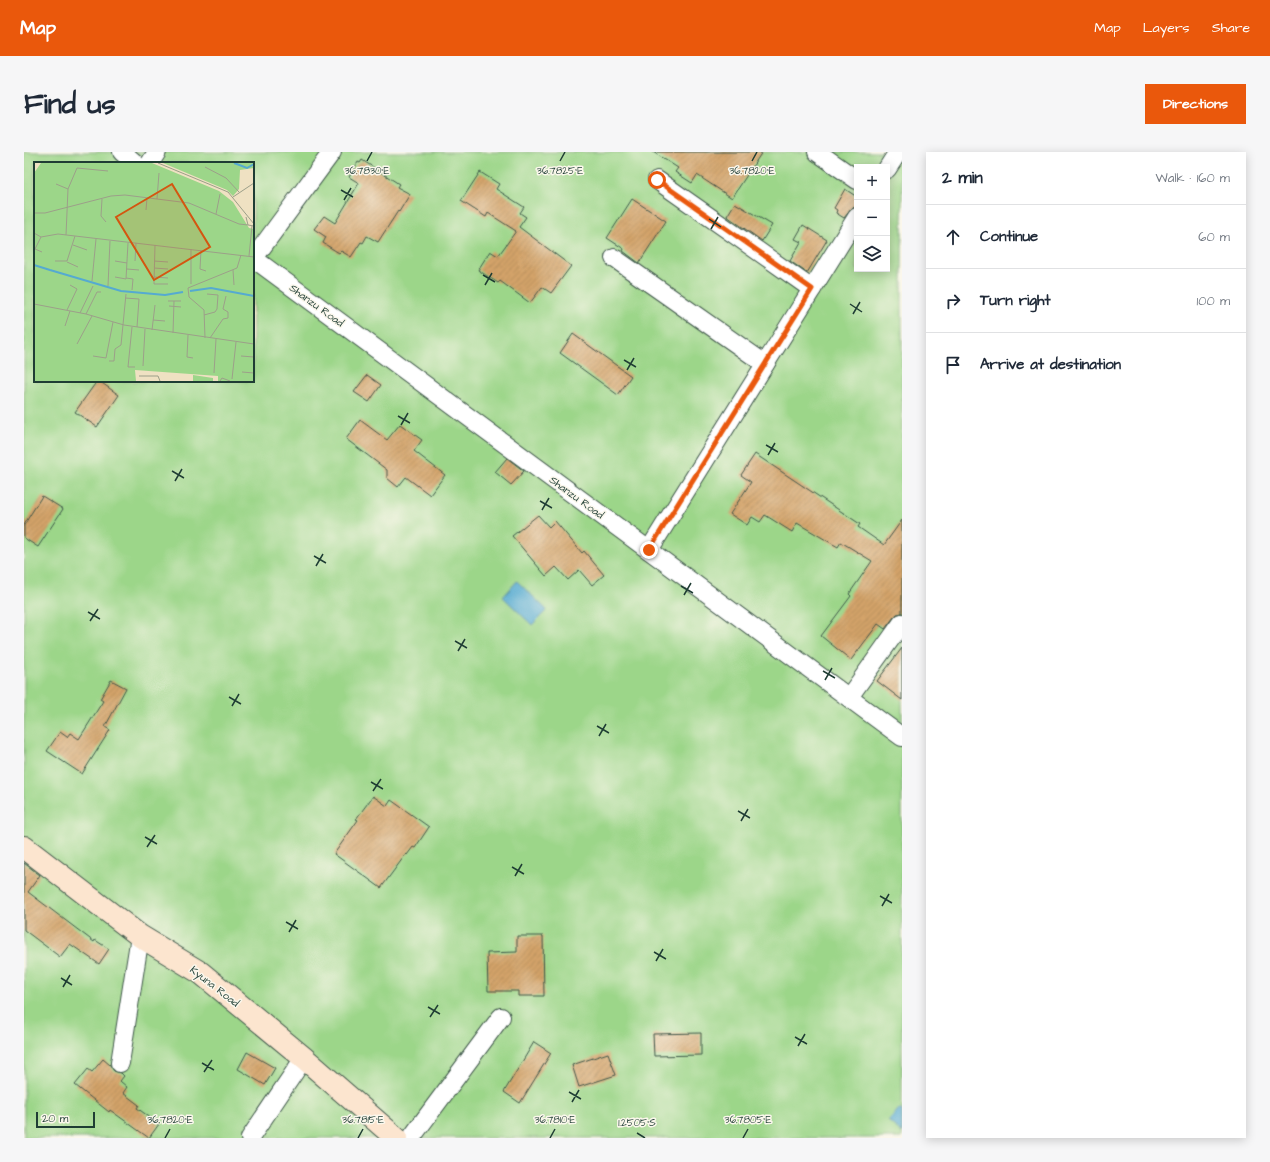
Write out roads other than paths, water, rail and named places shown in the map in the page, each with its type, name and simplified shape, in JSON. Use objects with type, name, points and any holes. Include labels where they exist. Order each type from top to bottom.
[{"type":"main road","name":"Kyuna Road","points":[[24,847],[140,936],[201,973],[304,1058],[396,1138]]},
{"type":"street","points":[[122,152],[134,162]]},
{"type":"street","points":[[151,162],[157,152]]},
{"type":"street","points":[[254,257],[332,152]]},
{"type":"street","points":[[817,152],[854,178]]},
{"type":"street","points":[[890,164],[898,152]]},
{"type":"street","points":[[657,180],[812,289]]},
{"type":"street","points":[[649,550],[854,222]]},
{"type":"street","points":[[614,258],[765,364]]},
{"type":"street","name":"Shanzu Road","points":[[254,259],[902,737]]},
{"type":"street","points":[[849,697],[902,623]]},
{"type":"street","points":[[120,1063],[140,936]]},
{"type":"street","points":[[411,1138],[501,1017]]},
{"type":"street","points":[[250,1138],[304,1058]]},
{"type":"water","points":[[517,581],[547,610],[532,625],[503,597]]},
{"type":"water","points":[[899,1109],[902,1111],[902,1133],[888,1121]]}]
